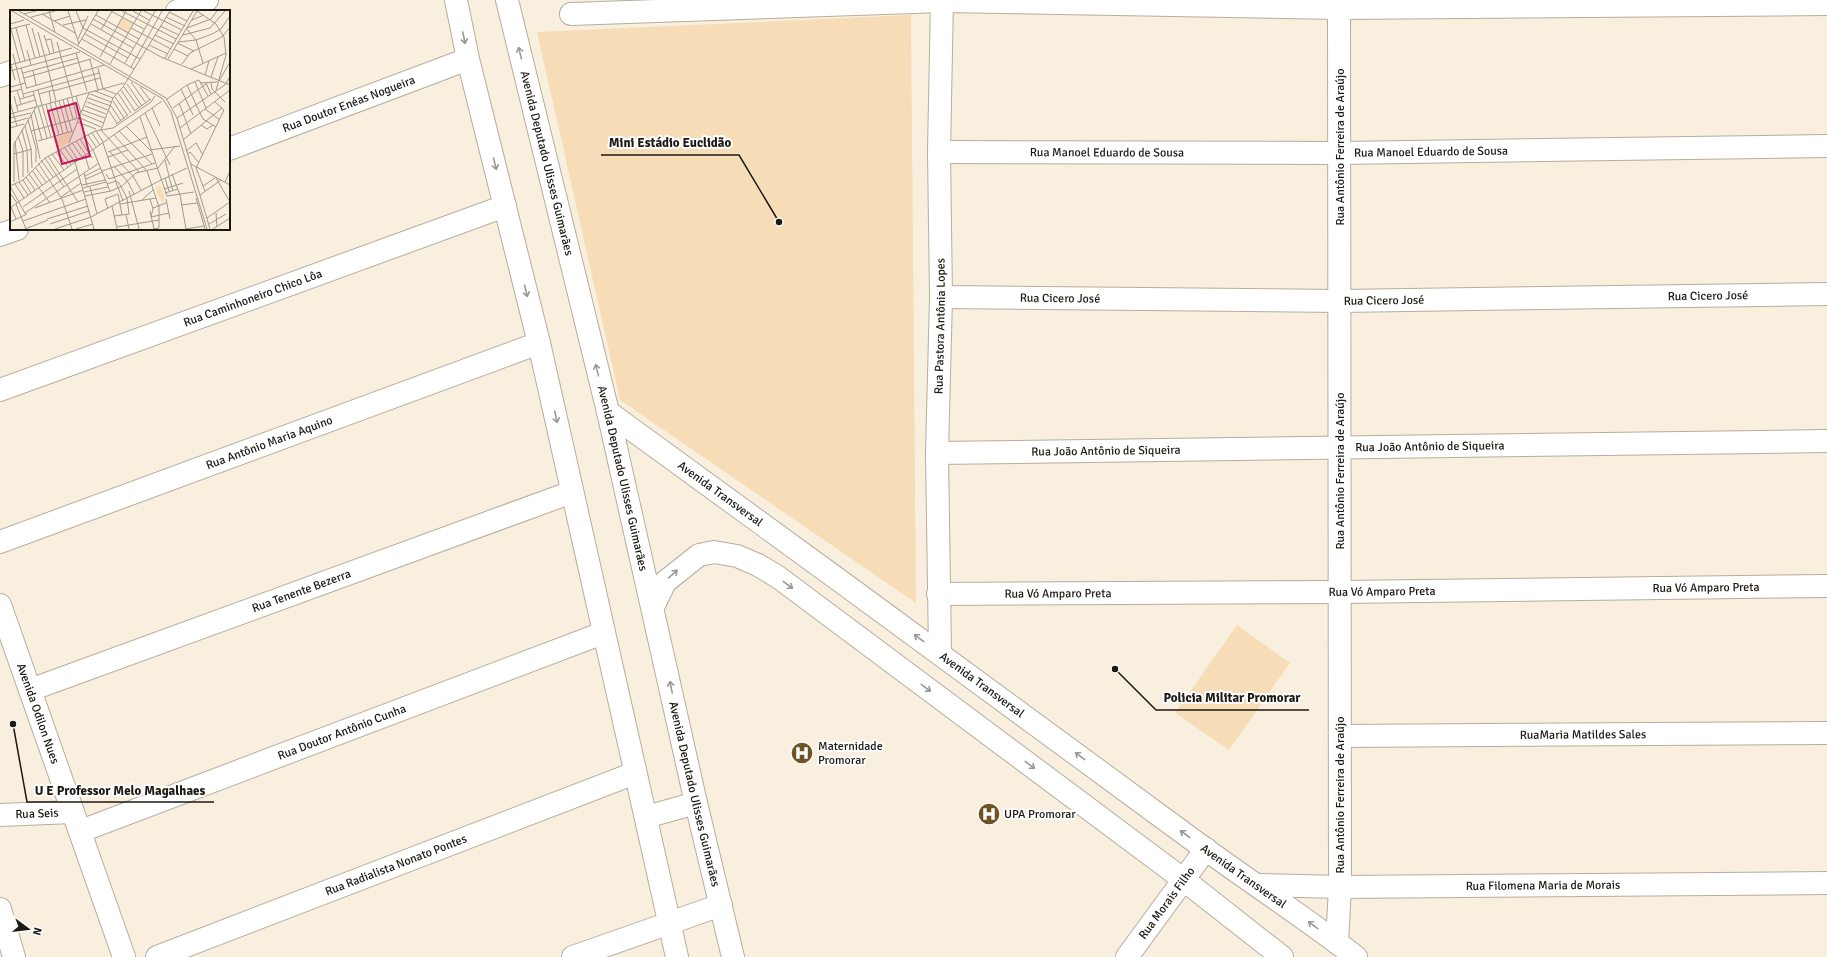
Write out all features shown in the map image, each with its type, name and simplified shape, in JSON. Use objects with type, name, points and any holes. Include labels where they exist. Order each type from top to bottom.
[{"type":"street","points":[[180,10],[206,0]]},
{"type":"street","points":[[456,0],[468,59],[539,343],[603,633],[646,817],[676,957]]},
{"type":"street","name":"Avenida Deputado Ulisses Guimarães","points":[[506,0],[608,412],[696,803],[733,957]]},
{"type":"street","points":[[571,14],[942,0],[1339,4],[1827,4]]},
{"type":"street","name":"Rua Pastora Antônia Lopes","points":[[940,652],[937,453],[941,297],[939,152],[942,0]]},
{"type":"street","name":"Rua Antônio Ferreira de Araújo","points":[[1337,943],[1340,887],[1339,4]]},
{"type":"street","name":"Rua Doutor Enéas Nogueira","points":[[230,149],[468,59]]},
{"type":"street","points":[[0,76],[10,72]]},
{"type":"street","name":"Rua Manoel Eduardo de Sousa","points":[[939,152],[1340,153],[1827,146]]},
{"type":"street","name":"Rua Caminhoneiro Chico Lôa","points":[[0,390],[505,206]]},
{"type":"street","points":[[0,235],[14,230]]},
{"type":"street","name":"Rua Cicero José","points":[[941,297],[1340,301],[1827,294]]},
{"type":"street","name":"Rua Antônio Maria Aquino","points":[[0,542],[539,343]]},
{"type":"street","name":"Avenida Transversal","points":[[608,412],[940,652],[1206,849],[1356,957]]},
{"type":"street","name":"Rua João Antônio de Siqueira","points":[[937,453],[1827,442]]},
{"type":"street","name":"Rua Tenente Bezerra","points":[[30,690],[572,492]]},
{"type":"street","points":[[653,607],[665,582],[698,555],[714,552],[737,556],[758,565],[785,582],[1184,880],[1282,957]]},
{"type":"street","name":"Rua Vó Amparo Preta","points":[[938,594],[1340,592],[1827,586]]},
{"type":"street","name":"Avenida Odilon Nues","points":[[0,605],[124,957]]},
{"type":"street","name":"Rua Doutor Antônio Cunha","points":[[77,822],[603,633]]},
{"type":"street","name":"RuaMaria Matildes Sales","points":[[1340,736],[1827,734]]},
{"type":"street","name":"Rua Radialista Nonato Pontes","points":[[157,957],[635,773]]},
{"type":"street","points":[[646,817],[696,803]]},
{"type":"street","name":"Rua Seis","points":[[0,815],[77,822]]},
{"type":"street","name":"Rua Morais Filho","points":[[1127,957],[1206,849]]},
{"type":"street","name":"Rua Filomena Maria de Morais","points":[[1259,886],[1340,887],[1827,883]]},
{"type":"street","points":[[573,957],[721,905]]},
{"type":"street","points":[[0,908],[14,957]]},
{"type":"shaded area","points":[[911,15],[916,603],[620,400],[537,32]]},
{"type":"shaded area","points":[[1237,625],[1290,663],[1229,750],[1175,713]]},
{"type":"place","name":"Mini Estádio Euclidão","points":[[779,222]]},
{"type":"place","name":"Policia Militar Promorar","points":[[1115,669]]},
{"type":"place","name":"U E Professor Melo Magalhaes","points":[[13,724]]},
{"type":"place","name":"Maternidade Promorar","points":[[802,753]]},
{"type":"place","name":"UPA Promorar","points":[[989,814]]}]
